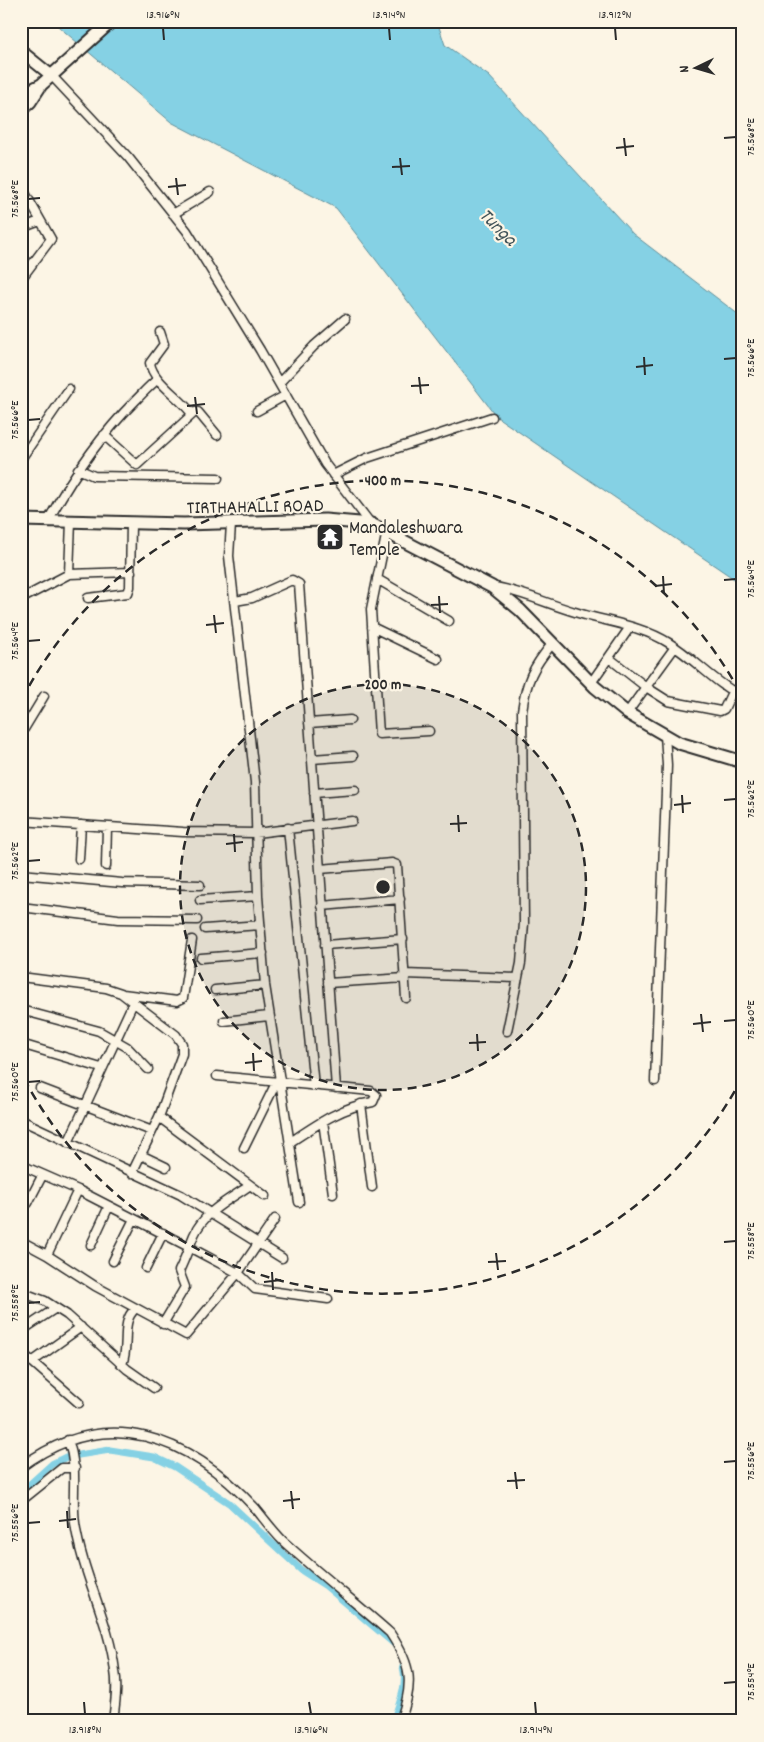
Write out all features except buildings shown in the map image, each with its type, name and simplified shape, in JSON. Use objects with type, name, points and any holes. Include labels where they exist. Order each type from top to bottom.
[{"type":"highway","points":[[21,95],[41,85],[112,21]]},
{"type":"highway","points":[[21,110],[30,102],[41,85]]},
{"type":"highway","name":"TIRTHAHALLI ROAD","points":[[21,520],[49,519],[231,524],[325,520],[371,524],[492,586],[520,610],[591,683],[627,713],[679,743],[743,762]]},
{"type":"main road","points":[[21,51],[56,72]]},
{"type":"street","points":[[56,72],[128,157],[187,231],[333,476],[371,524]]},
{"type":"street","points":[[21,186],[51,239],[50,243],[21,278]]},
{"type":"street","points":[[173,214],[210,192]]},
{"type":"street","points":[[21,228],[40,221]]},
{"type":"street","points":[[279,383],[314,346],[345,319]]},
{"type":"street","points":[[160,332],[164,344],[150,363],[158,379],[192,414]]},
{"type":"street","points":[[49,519],[78,469],[104,435],[158,379]]},
{"type":"street","points":[[21,459],[69,389]]},
{"type":"street","points":[[257,411],[286,395]]},
{"type":"street","points":[[104,435],[134,465],[137,465],[192,414],[198,412],[217,435]]},
{"type":"street","points":[[333,476],[367,458],[492,417]]},
{"type":"street","points":[[78,469],[94,476],[218,478]]},
{"type":"street","points":[[69,574],[71,521]]},
{"type":"street","points":[[88,598],[128,593],[131,572],[131,522]]},
{"type":"street","points":[[231,524],[229,556],[255,782],[258,896],[265,985],[278,1083],[299,1202]]},
{"type":"street","points":[[387,531],[371,602],[379,734],[429,731]]},
{"type":"street","points":[[21,599],[69,574],[131,572]]},
{"type":"street","points":[[377,579],[449,621]]},
{"type":"street","points":[[235,601],[252,598],[292,580],[298,582],[336,1088]]},
{"type":"street","points":[[492,586],[513,590],[574,612],[630,627],[676,647],[700,664],[732,692],[743,697]]},
{"type":"street","points":[[372,627],[438,659]]},
{"type":"street","points":[[591,683],[630,627]]},
{"type":"street","points":[[507,1031],[518,978],[524,923],[522,711],[524,692],[533,667],[552,644]]},
{"type":"street","points":[[627,713],[676,647]]},
{"type":"street","points":[[609,658],[646,687],[668,701],[715,712],[724,709],[732,692]]},
{"type":"street","points":[[21,734],[44,696]]},
{"type":"street","points":[[309,723],[350,720]]},
{"type":"street","points":[[655,1080],[667,765],[665,735]]},
{"type":"street","points":[[312,759],[353,756]]},
{"type":"street","points":[[314,793],[355,790]]},
{"type":"street","points":[[21,844],[22,821],[183,832],[256,833],[352,821]]},
{"type":"street","points":[[79,859],[81,825]]},
{"type":"street","points":[[106,866],[107,827]]},
{"type":"street","points":[[288,828],[314,1086]]},
{"type":"street","points":[[320,870],[395,863],[400,899],[406,998]]},
{"type":"street","points":[[21,874],[122,883],[200,885]]},
{"type":"street","points":[[200,900],[258,896]]},
{"type":"street","points":[[322,906],[400,899]]},
{"type":"street","points":[[21,908],[118,919],[197,920]]},
{"type":"street","points":[[205,929],[260,925]]},
{"type":"street","points":[[21,977],[106,988],[123,994],[177,1001],[183,998],[192,940]]},
{"type":"street","points":[[325,945],[402,940]]},
{"type":"street","points":[[201,958],[263,953]]},
{"type":"street","points":[[328,983],[405,976],[518,978]]},
{"type":"street","points":[[215,990],[265,985]]},
{"type":"street","points":[[123,994],[132,1003],[176,1035],[182,1044],[182,1054],[159,1117],[132,1173]]},
{"type":"street","points":[[68,1143],[132,1003]]},
{"type":"street","points":[[21,1010],[99,1031],[128,1047],[148,1069]]},
{"type":"street","points":[[224,1021],[269,1016]]},
{"type":"street","points":[[21,1044],[101,1068]]},
{"type":"street","points":[[217,1076],[374,1092],[376,1101],[348,1108],[323,1121],[289,1143]]},
{"type":"street","points":[[244,1148],[278,1083]]},
{"type":"street","points":[[40,1088],[152,1131]]},
{"type":"street","points":[[361,1104],[372,1187]]},
{"type":"street","points":[[159,1117],[249,1186],[265,1196]]},
{"type":"street","points":[[21,1120],[181,1195],[282,1258]]},
{"type":"street","points":[[323,1121],[333,1194]]},
{"type":"street","points":[[141,1155],[166,1167]]},
{"type":"street","points":[[21,1165],[42,1176],[78,1190],[191,1248],[238,1273],[260,1290],[328,1299]]},
{"type":"street","points":[[21,1199],[28,1203],[42,1176]]},
{"type":"street","points":[[163,1324],[185,1287],[179,1271],[191,1248],[194,1234],[210,1213],[249,1186]]},
{"type":"street","points":[[48,1255],[78,1190]]},
{"type":"street","points":[[92,1245],[109,1206]]},
{"type":"street","points":[[114,1261],[134,1219]]},
{"type":"street","points":[[21,1241],[48,1255],[94,1286],[135,1309],[182,1334],[189,1334],[238,1273],[275,1219]]},
{"type":"street","points":[[146,1268],[163,1234]]},
{"type":"street","points":[[21,1292],[56,1308],[81,1327],[122,1364],[154,1388]]},
{"type":"street","points":[[21,1331],[56,1308]]},
{"type":"street","points":[[122,1364],[128,1342],[127,1320],[135,1309]]},
{"type":"street","points":[[32,1362],[81,1327]]},
{"type":"street","points":[[21,1352],[79,1403]]},
{"type":"street","points":[[21,1467],[41,1452],[69,1442],[116,1433],[150,1437],[185,1451],[227,1482],[283,1540],[390,1632],[401,1649],[409,1680],[409,1696],[400,1721]]},
{"type":"street","points":[[69,1442],[74,1466],[75,1523],[80,1551],[107,1632],[116,1673],[113,1721]]},
{"type":"street","points":[[21,1501],[62,1468],[74,1466]]},
{"type":"shaded area","points":[[743,800],[743,1018],[736,1018]]},
{"type":"water","name":"Tunga","points":[[52,21],[437,21],[445,45],[489,76],[633,234],[743,318],[743,585],[497,417],[336,208],[171,122]]},
{"type":"waterway","points":[[21,1492],[52,1464],[66,1457],[110,1450],[154,1457],[175,1467],[229,1503],[301,1570],[326,1586],[398,1647]]},
{"type":"waterway","points":[[393,1721],[404,1687],[403,1667]]},
{"type":"place","name":"Mandaleshwara Temple","points":[[330,537]]}]
